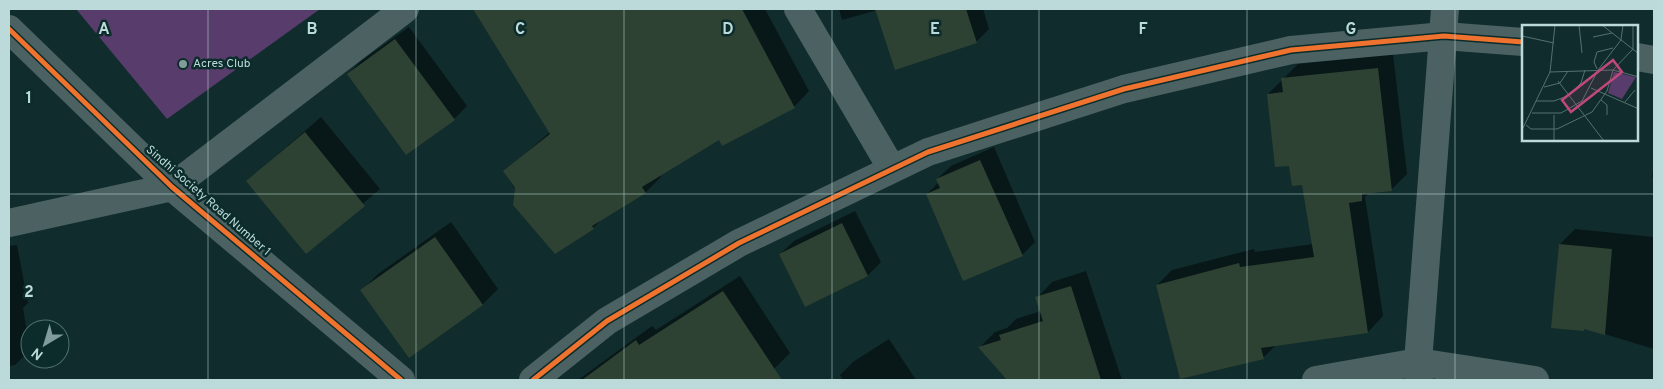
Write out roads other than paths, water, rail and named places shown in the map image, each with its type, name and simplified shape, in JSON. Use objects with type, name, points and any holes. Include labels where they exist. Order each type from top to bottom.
[{"type":"street","points":[[9,223],[172,187],[406,9]]},
{"type":"street","points":[[798,9],[892,169]]},
{"type":"street","points":[[1419,371],[1445,9]]},
{"type":"street","name":"Sindhi Society Road Number 1","points":[[9,29],[172,187],[401,380]]},
{"type":"street","points":[[534,380],[606,321],[739,243],[928,152],[1143,85],[1291,50],[1444,36],[1522,42]]},
{"type":"street","points":[[1638,57],[1654,60]]},
{"type":"street","points":[[1316,380],[1419,371],[1535,380]]},
{"type":"place","name":"Acres Club","points":[[183,64]]}]
